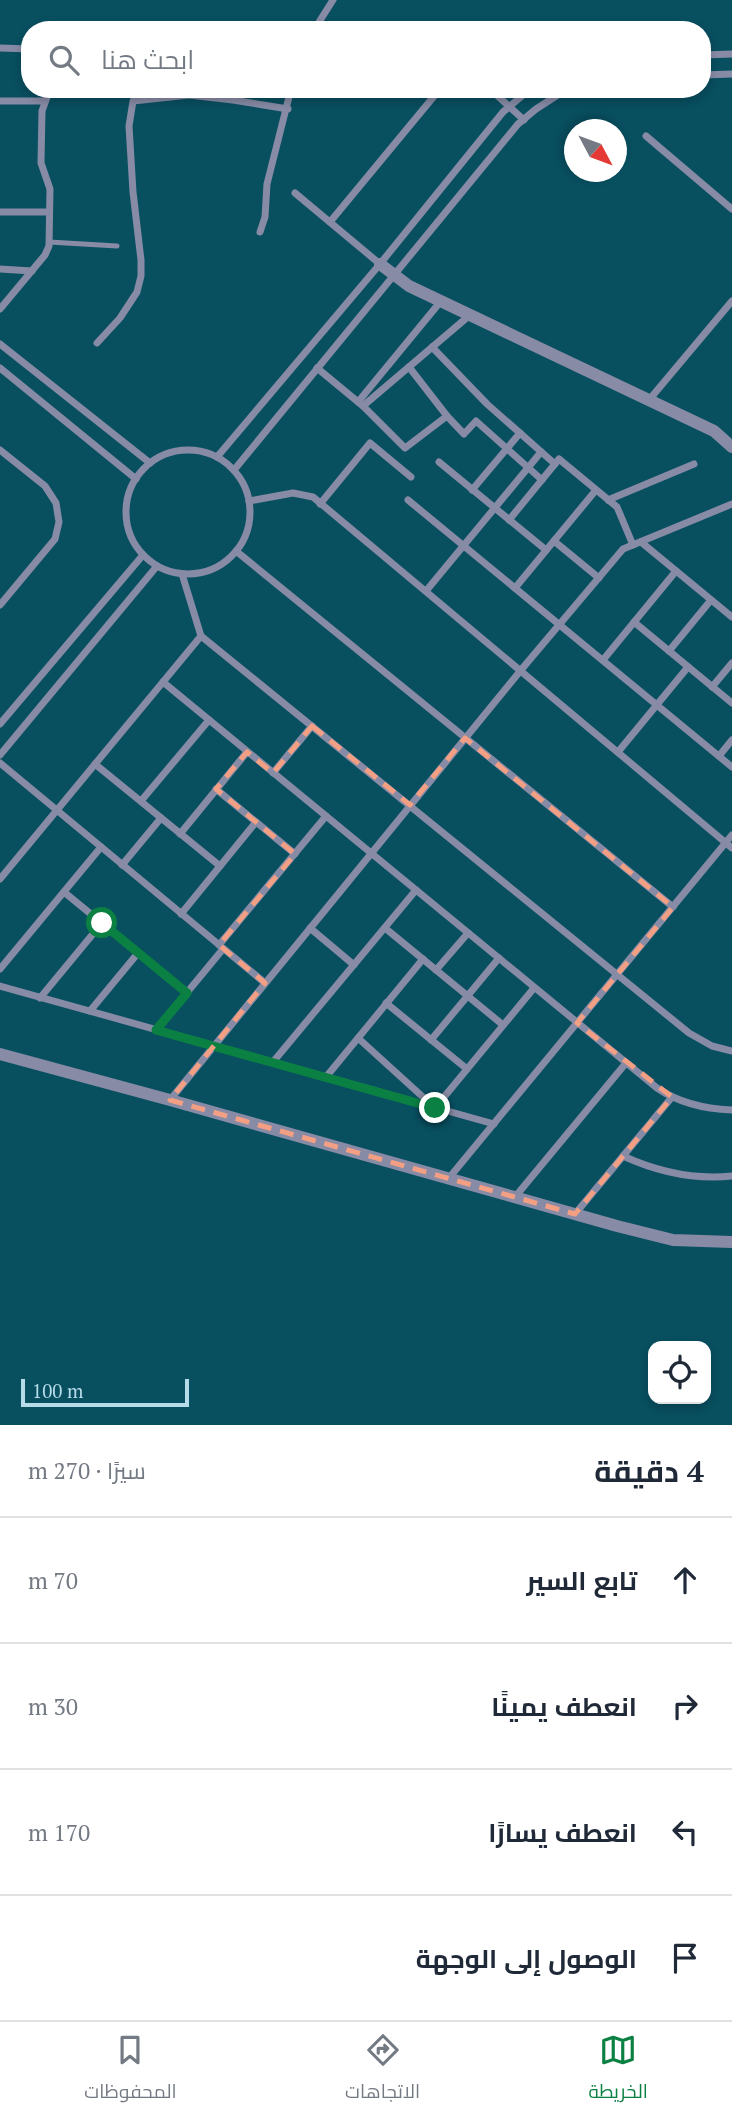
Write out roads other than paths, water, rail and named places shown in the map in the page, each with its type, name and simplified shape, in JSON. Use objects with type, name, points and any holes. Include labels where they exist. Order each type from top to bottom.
[{"type":"street","points":[[319,21],[333,0]]},
{"type":"street","points":[[0,48],[21,49]]},
{"type":"street","points":[[711,55],[732,54]]},
{"type":"street","points":[[711,75],[732,74]]},
{"type":"street","points":[[0,309],[46,255],[49,242],[49,184],[41,163],[41,117],[46,98]]},
{"type":"street","points":[[97,343],[126,310],[137,292],[141,276],[129,126],[133,101],[161,98]]},
{"type":"street","points":[[215,98],[288,109]]},
{"type":"street","points":[[260,232],[265,217],[267,184],[290,98]]},
{"type":"street","points":[[330,222],[433,98]]},
{"type":"street","points":[[501,98],[524,120]]},
{"type":"street","points":[[217,457],[519,98]]},
{"type":"street","points":[[234,470],[524,120],[553,98]]},
{"type":"street","points":[[0,102],[44,101]]},
{"type":"street","points":[[646,136],[732,209]]},
{"type":"street","points":[[295,193],[409,286],[714,431],[732,447]]},
{"type":"street","points":[[0,212],[50,212]]},
{"type":"street","points":[[0,269],[32,271]]},
{"type":"street","points":[[649,400],[732,300]]},
{"type":"street","points":[[360,404],[441,301]]},
{"type":"street","points":[[360,404],[470,315]]},
{"type":"street","points":[[0,345],[150,463]]},
{"type":"street","points":[[432,347],[487,404],[555,464]]},
{"type":"street","points":[[409,367],[447,416],[464,433],[476,421],[542,480]]},
{"type":"street","points":[[0,368],[136,478]]},
{"type":"street","points":[[317,368],[360,404],[405,448],[447,416]]},
{"type":"street","points":[[472,490],[520,433]]},
{"type":"street","points":[[320,504],[370,443],[411,477]]},
{"type":"street","points":[[0,450],[45,486],[56,503],[59,522],[54,539],[0,605]]},
{"type":"street","points":[[183,450],[200,451],[217,457],[234,470],[242,481],[249,500],[250,514],[246,534],[236,551],[221,565],[202,573],[182,574],[157,566],[143,555],[131,538],[126,518],[128,497],[136,478],[150,463],[166,454],[183,450]]},
{"type":"street","points":[[426,591],[541,452]]},
{"type":"street","points":[[509,520],[559,459],[617,507],[637,544],[676,571],[732,617]]},
{"type":"street","points":[[439,462],[546,551]]},
{"type":"street","points":[[608,500],[694,464]]},
{"type":"street","points":[[515,588],[596,490]]},
{"type":"street","points":[[249,500],[293,493],[313,497],[729,845]]},
{"type":"street","points":[[408,500],[732,767]]},
{"type":"street","points":[[170,1100],[521,670],[624,549],[732,504]]},
{"type":"street","points":[[554,541],[599,578]]},
{"type":"street","points":[[236,551],[673,907]]},
{"type":"street","points":[[0,724],[143,555]]},
{"type":"street","points":[[0,755],[157,566]]},
{"type":"street","points":[[603,660],[676,571]]},
{"type":"street","points":[[182,574],[201,636],[689,1033],[712,1046],[732,1051]]},
{"type":"street","points":[[669,651],[711,600]]},
{"type":"street","points":[[634,622],[732,704]]},
{"type":"street","points":[[0,879],[201,636]]},
{"type":"street","points":[[712,687],[732,663]]},
{"type":"street","points":[[618,752],[688,667]]},
{"type":"street","points":[[163,682],[657,1088],[672,1097],[698,1106],[732,1110]]},
{"type":"street","points":[[141,801],[209,720]]},
{"type":"street","points":[[273,773],[312,726]]},
{"type":"street","points":[[719,756],[732,740]]},
{"type":"street","points":[[180,834],[247,752]]},
{"type":"street","points":[[0,763],[265,984]]},
{"type":"street","points":[[95,764],[220,866]]},
{"type":"street","points":[[216,789],[295,854]]},
{"type":"street","points":[[156,1030],[326,816]]},
{"type":"street","points":[[122,865],[161,818]]},
{"type":"street","points":[[181,914],[256,822]]},
{"type":"street","points":[[449,1178],[673,907],[729,845],[732,835]]},
{"type":"street","points":[[0,969],[101,847]]},
{"type":"street","points":[[274,1062],[416,890]]},
{"type":"street","points":[[64,892],[187,993]]},
{"type":"street","points":[[40,998],[102,923]]},
{"type":"street","points":[[310,928],[354,965]]},
{"type":"street","points":[[385,928],[503,1025]]},
{"type":"street","points":[[436,970],[468,933]]},
{"type":"street","points":[[90,1011],[138,953]]},
{"type":"street","points":[[431,1040],[499,958]]},
{"type":"street","points":[[326,1077],[423,959]]},
{"type":"street","points":[[0,986],[494,1124]]},
{"type":"street","points":[[435,1108],[534,988]]},
{"type":"street","points":[[386,1003],[467,1069]]},
{"type":"street","points":[[358,1038],[435,1108]]},
{"type":"street","points":[[0,1054],[673,1240],[732,1242]]},
{"type":"street","points":[[515,1197],[626,1063]]},
{"type":"street","points":[[575,1214],[672,1097]]},
{"type":"street","points":[[623,1156],[671,1173],[706,1177],[732,1176]]},
{"type":"lane","points":[[49,242],[117,246]]}]
